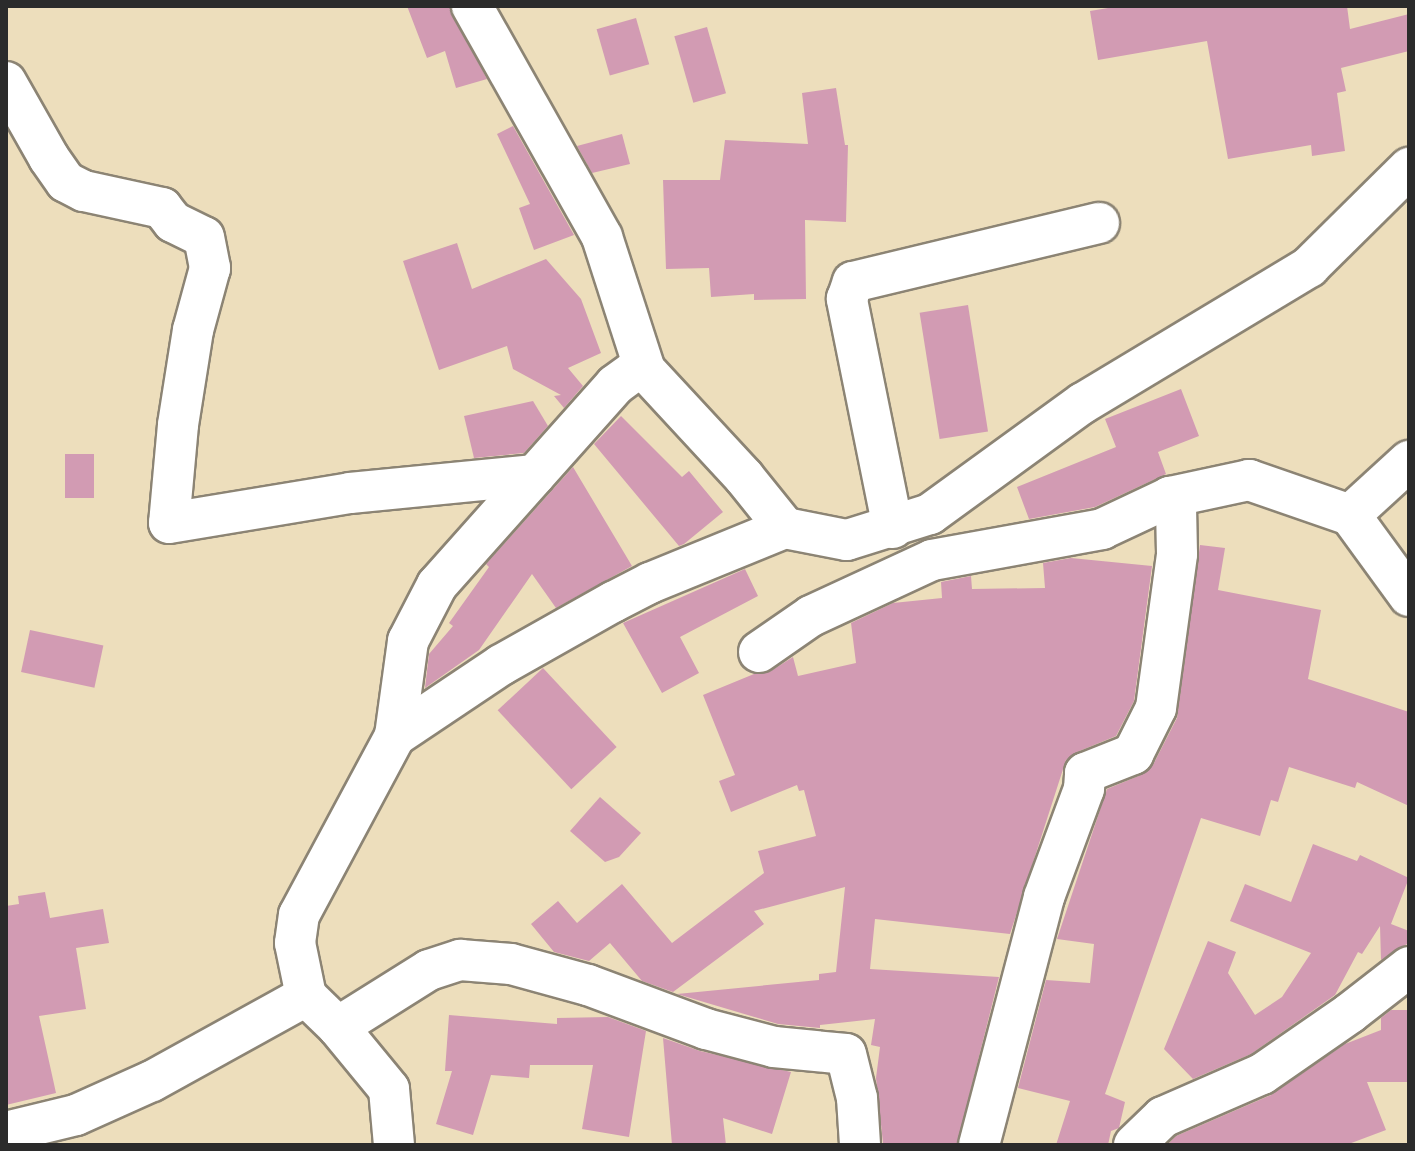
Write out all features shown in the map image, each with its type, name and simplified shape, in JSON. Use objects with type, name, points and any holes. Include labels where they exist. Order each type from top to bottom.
[{"type":"street","points":[[472,6],[602,237],[645,370],[744,477],[785,528]]},
{"type":"street","points":[[6,82],[66,182],[84,191],[162,208],[173,222],[204,237],[210,268],[191,346],[169,523],[350,493],[535,475]]},
{"type":"street","points":[[395,736],[501,665],[650,583],[785,528],[847,540],[930,514],[1083,403],[1309,267],[1409,168]]},
{"type":"street","points":[[893,528],[847,299],[853,282],[1099,223]]},
{"type":"street","points":[[394,1145],[389,1089],[338,1027],[306,996],[295,943],[299,915],[395,736],[408,641],[437,585],[615,385],[634,371],[645,370]]},
{"type":"street","points":[[1350,515],[1409,461]]},
{"type":"street","points":[[759,652],[811,616],[932,560],[1102,529],[1170,497],[1249,480],[1350,515],[1409,596]]},
{"type":"street","points":[[979,1145],[1044,897],[1084,789],[1085,773],[1133,754],[1156,708],[1177,554],[1176,507],[1170,497]]},
{"type":"street","points":[[338,1027],[429,970],[460,960],[511,964],[588,985],[706,1029],[774,1047],[846,1054],[857,1098],[860,1145]]},
{"type":"street","points":[[1134,1145],[1163,1117],[1262,1074],[1409,967]]},
{"type":"street","points":[[6,1132],[76,1115],[152,1081],[306,996]]},
{"type":"building","points":[[407,6],[449,6],[487,79],[456,88],[445,51],[427,58]]},
{"type":"building","points":[[1120,6],[1347,6],[1350,29],[1409,14],[1409,51],[1341,68],[1346,91],[1337,93],[1345,151],[1312,156],[1311,145],[1228,159],[1207,41],[1098,60],[1090,11]]},
{"type":"building","points":[[636,18],[649,64],[610,75],[597,29]]},
{"type":"building","points":[[707,27],[726,93],[693,103],[674,36]]},
{"type":"building","points":[[836,88],[845,145],[848,145],[846,222],[805,220],[806,299],[754,300],[754,294],[711,297],[709,268],[666,269],[663,180],[720,180],[725,140],[808,144],[802,93]]},
{"type":"building","points":[[513,126],[574,235],[534,250],[519,208],[530,204],[497,134]]},
{"type":"building","points":[[622,134],[630,164],[592,173],[577,146]]},
{"type":"building","points":[[457,243],[472,289],[546,259],[581,299],[601,353],[568,368],[583,386],[564,408],[554,396],[561,395],[513,369],[507,346],[439,370],[403,261]]},
{"type":"building","points":[[968,305],[988,431],[940,439],[920,313]]},
{"type":"building","points":[[1181,389],[1199,436],[1158,452],[1166,474],[1095,507],[1029,519],[1017,487],[1116,447],[1105,419]]},
{"type":"building","points":[[533,401],[548,426],[524,453],[474,458],[464,416]]},
{"type":"building","points":[[621,416],[682,477],[689,471],[723,512],[684,544],[679,546],[594,444]]},
{"type":"building","points":[[65,454],[94,454],[94,498],[65,498]]},
{"type":"building","points":[[573,467],[632,566],[556,608],[532,574],[479,650],[425,688],[429,654],[453,626],[449,623],[489,567],[486,564]]},
{"type":"building","points":[[1200,545],[1225,548],[1218,590],[1321,610],[1308,679],[1409,712],[1409,806],[1357,782],[1355,788],[1289,767],[1278,802],[1271,800],[1260,836],[1201,818],[1105,1094],[1125,1102],[1119,1128],[1111,1131],[1108,1145],[1056,1145],[1070,1101],[1018,1088],[1046,980],[1090,983],[1094,944],[1057,939],[1107,789],[1141,775],[1153,765],[1177,718]]},
{"type":"building","points":[[1071,558],[1152,566],[1134,701],[1116,736],[1077,752],[1066,760],[1010,934],[875,919],[870,969],[999,977],[957,1144],[883,1143],[876,1078],[880,1047],[871,1045],[875,1019],[820,1025],[820,1028],[778,1024],[677,994],[819,980],[819,974],[836,972],[845,887],[754,911],[764,924],[673,992],[642,981],[610,943],[589,961],[554,952],[531,924],[558,901],[577,923],[622,884],[672,943],[764,873],[758,851],[816,836],[804,790],[799,791],[797,785],[731,812],[719,781],[735,775],[703,695],[754,674],[771,671],[793,657],[798,676],[856,663],[851,623],[893,603],[942,598],[941,582],[971,576],[972,589],[1045,588],[1043,563]]},
{"type":"building","points":[[745,569],[758,596],[680,637],[699,673],[662,693],[623,623]]},
{"type":"building","points":[[30,630],[103,646],[94,688],[21,672]]},
{"type":"building","points":[[543,668],[617,747],[571,789],[498,710]]},
{"type":"building","points":[[600,797],[641,833],[619,857],[605,862],[570,831]]},
{"type":"building","points":[[1313,844],[1357,861],[1360,855],[1409,878],[1391,924],[1409,931],[1407,944],[1381,960],[1380,926],[1362,954],[1358,952],[1335,995],[1251,1054],[1193,1079],[1164,1049],[1208,941],[1236,952],[1228,973],[1255,1015],[1282,997],[1311,953],[1230,921],[1245,884],[1291,902]]},
{"type":"building","points":[[45,892],[50,918],[103,909],[109,943],[76,948],[86,1009],[39,1016],[56,1093],[6,1105],[6,906],[19,904],[18,896]]},
{"type":"building","points":[[1391,1010],[1409,1010],[1409,1082],[1367,1082],[1386,1130],[1346,1145],[1167,1145],[1176,1136],[1271,1095],[1345,1044],[1381,1030],[1381,1018]]},
{"type":"building","points":[[449,1015],[557,1024],[557,1018],[608,1017],[646,1031],[629,1137],[582,1129],[593,1065],[530,1065],[529,1078],[491,1075],[473,1135],[436,1124],[452,1071],[445,1071]]},
{"type":"building","points":[[663,1038],[700,1051],[791,1072],[772,1134],[723,1118],[726,1145],[672,1145]]}]
